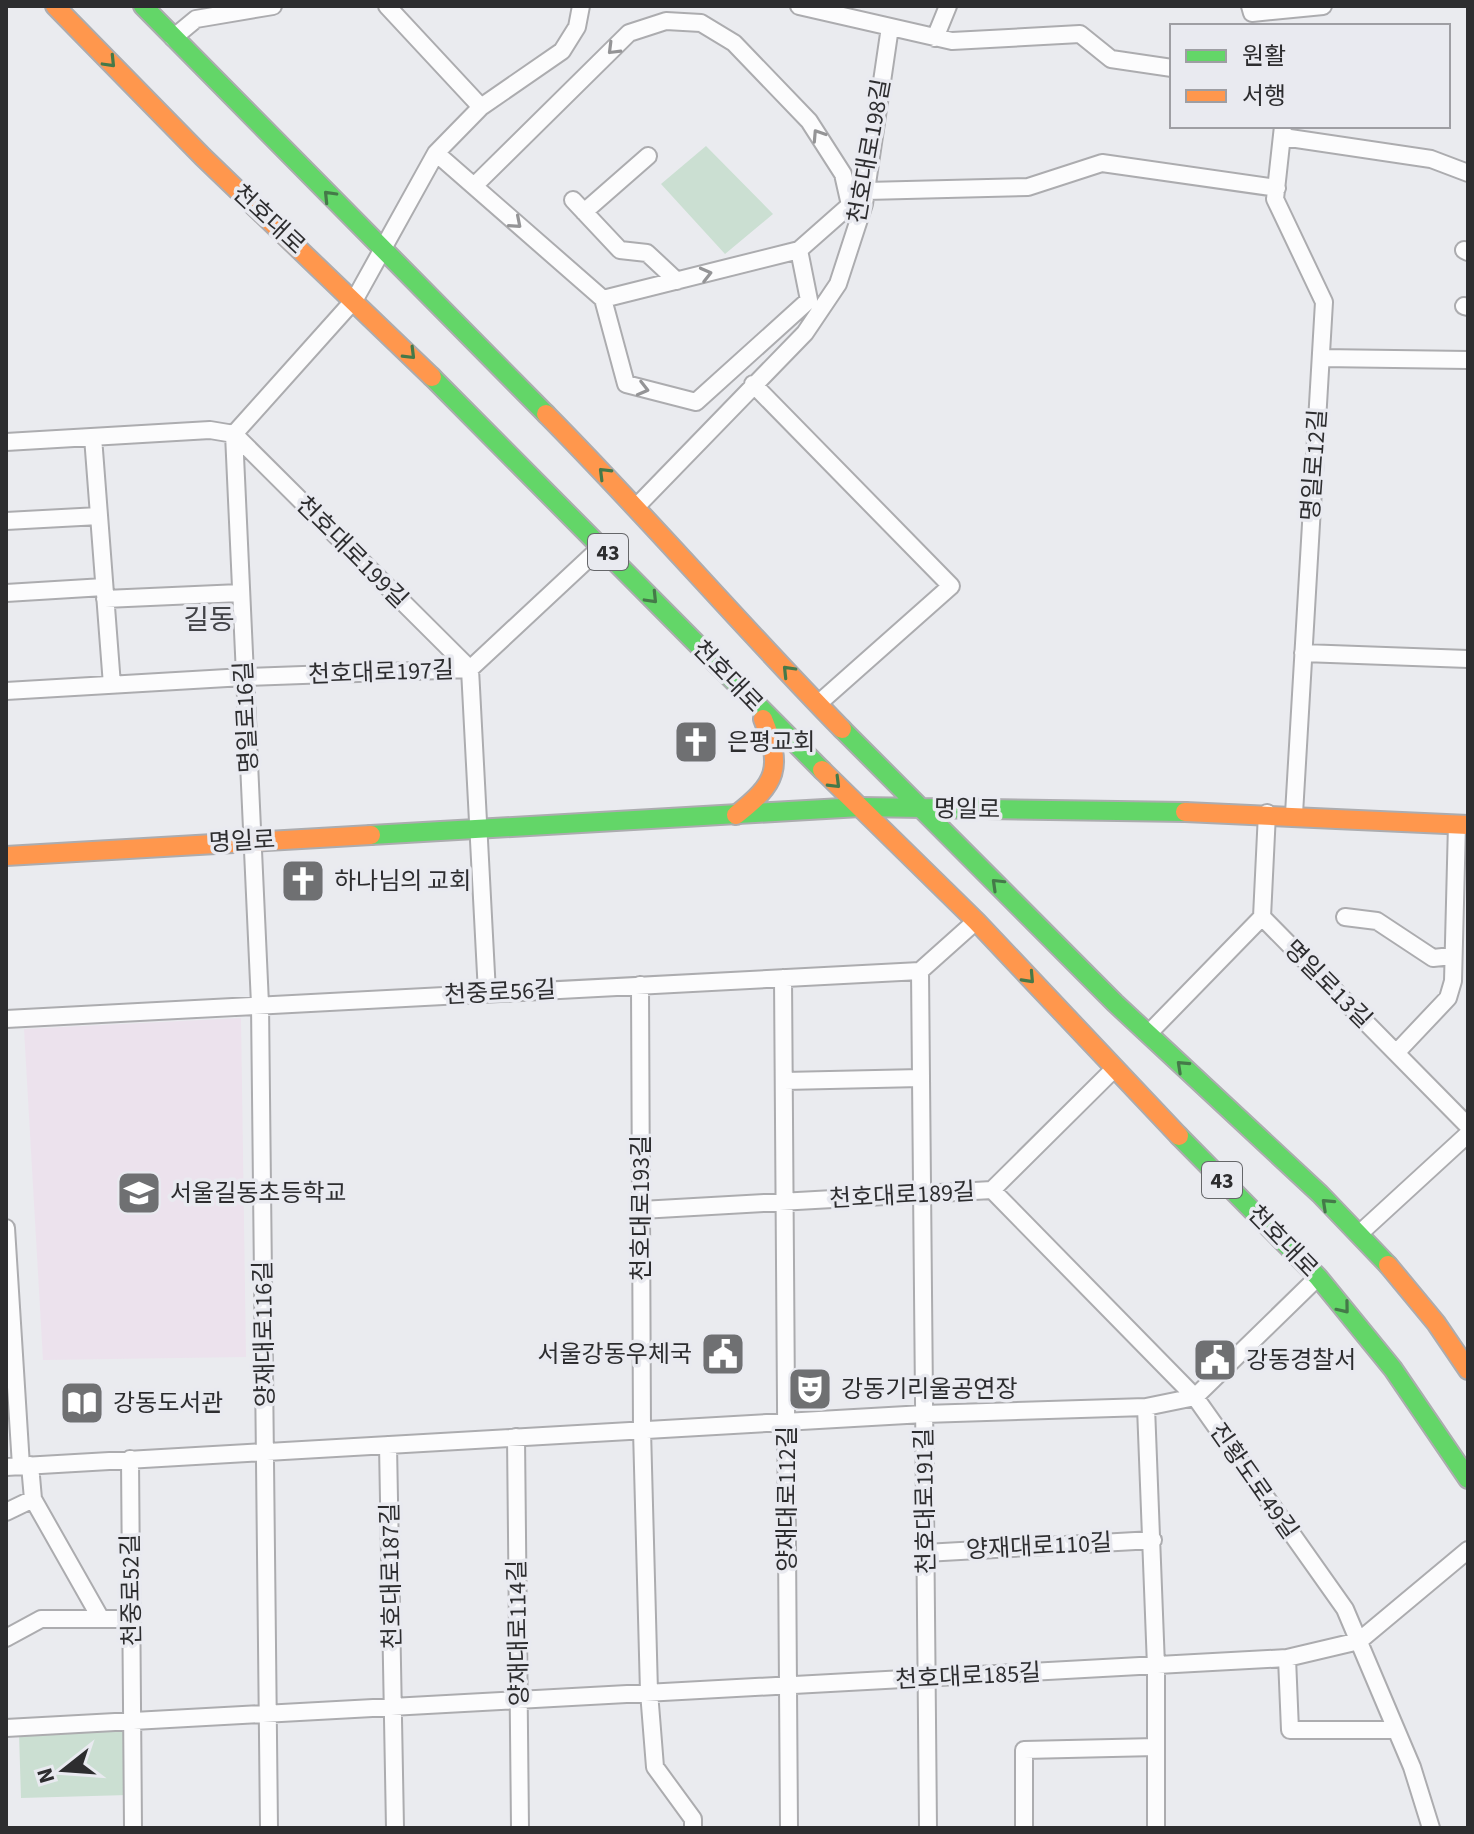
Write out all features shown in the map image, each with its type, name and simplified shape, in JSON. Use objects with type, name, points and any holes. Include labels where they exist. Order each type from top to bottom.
[{"type":"main road","name":"천호대로","points":[[55,6],[203,157],[355,299],[976,921],[1114,1069],[1318,1277],[1393,1369],[1468,1479]]},
{"type":"main road","name":"천호대로","points":[[143,6],[637,506],[693,573],[920,808],[1148,1034],[1359,1234],[1468,1370]]},
{"type":"main road","points":[[736,815],[772,786],[775,774],[775,746],[757,705]]},
{"type":"main road","name":"명일로","points":[[6,856],[860,807],[1267,813],[1462,824]]},
{"type":"street","points":[[173,38],[196,19],[273,6]]},
{"type":"street","points":[[387,6],[481,107]]},
{"type":"street","points":[[6,442],[210,430],[234,434],[355,299],[436,153],[481,107],[562,51],[577,27],[581,6]]},
{"type":"street","points":[[799,6],[860,13],[890,27],[952,41],[1080,34],[1111,59],[1170,68]]},
{"type":"street","points":[[935,38],[948,6]]},
{"type":"street","points":[[1250,6],[1252,13],[1280,19],[1323,6]]},
{"type":"street","points":[[474,186],[629,33],[666,21],[701,23],[734,43],[809,121],[843,174],[850,205],[799,250],[603,299]]},
{"type":"street","name":"천호대로198길","points":[[637,506],[805,333],[837,286],[866,191],[890,27]]},
{"type":"street","points":[[1283,131],[1431,159],[1468,173]]},
{"type":"street","name":"명일로12길","points":[[1283,131],[1275,199],[1324,302],[1294,814]]},
{"type":"street","points":[[436,153],[603,299],[626,384],[696,402],[809,300],[799,250]]},
{"type":"street","points":[[648,156],[578,206],[620,250],[647,253],[677,281]]},
{"type":"street","points":[[866,191],[1028,187],[1102,163],[1277,188]]},
{"type":"street","points":[[1321,358],[1468,360]]},
{"type":"street","points":[[753,384],[951,586],[819,703]]},
{"type":"street","name":"명일로16길","points":[[234,434],[252,840]]},
{"type":"street","name":"천호대로199길","points":[[234,434],[470,669]]},
{"type":"street","points":[[93,437],[112,685]]},
{"type":"street","points":[[6,521],[99,516]]},
{"type":"street","name":"천호대로197길","points":[[6,691],[244,677],[470,669],[602,546]]},
{"type":"street","points":[[6,593],[240,593]]},
{"type":"street","points":[[1303,653],[1468,659],[1468,650]]},
{"type":"street","points":[[470,669],[487,993]]},
{"type":"street","points":[[1148,1034],[1262,917],[1267,813]]},
{"type":"street","name":"명일로","points":[[1396,1053],[1448,998],[1453,981],[1452,956],[1462,824]]},
{"type":"street","name":"양재대로116길","points":[[252,840],[260,1004],[269,1828]]},
{"type":"street","name":"명일로13길","points":[[1262,917],[1468,1126]]},
{"type":"street","points":[[1345,917],[1377,921],[1433,958],[1452,956]]},
{"type":"street","points":[[920,971],[976,921]]},
{"type":"street","name":"천중로56길","points":[[6,1019],[920,971]]},
{"type":"street","name":"천호대로191길","points":[[920,971],[928,1828]]},
{"type":"street","name":"양재대로112길","points":[[783,978],[789,1828]]},
{"type":"street","name":"천호대로193길","points":[[640,985],[642,1430]]},
{"type":"street","name":"천호대로189길","points":[[641,1210],[992,1190],[1114,1069]]},
{"type":"street","points":[[784,1081],[921,1078]]},
{"type":"street","points":[[1359,1234],[1468,1126]]},
{"type":"street","name":"진황도로49길","points":[[992,1190],[1195,1397],[1345,1609],[1396,1730],[1431,1828]]},
{"type":"street","name":"천중로52길","points":[[6,1228],[19,1466],[33,1499],[101,1619]]},
{"type":"street","points":[[19,1466],[924,1414],[1146,1407],[1195,1397],[1318,1277]]},
{"type":"street","points":[[1146,1407],[1156,1666],[1156,1828]]},
{"type":"street","points":[[642,1430],[649,1692],[655,1767],[693,1819],[693,1828]]},
{"type":"street","name":"양재대로114길","points":[[516,1437],[520,1828]]},
{"type":"street","name":"천호대로187길","points":[[388,1445],[393,1707]]},
{"type":"street","name":"천중로52길","points":[[130,1459],[133,1828]]},
{"type":"street","points":[[6,1512],[33,1499]]},
{"type":"street","name":"양재대로110길","points":[[925,1553],[1153,1540]]},
{"type":"street","name":"천호대로185길","points":[[6,1728],[1287,1658],[1359,1641],[1468,1550]]},
{"type":"street","points":[[6,1638],[41,1619],[131,1619]]},
{"type":"street","points":[[1287,1658],[1290,1730],[1396,1730]]},
{"type":"street","points":[[393,1707],[395,1828]]},
{"type":"street","points":[[1024,1828],[1024,1750],[1156,1747]]},
{"type":"shaded area","name":"서울길동초등학교","points":[[241,1018],[246,1357],[43,1360],[24,1029]]},
{"type":"green space","points":[[706,146],[773,214],[725,254],[661,184]]},
{"type":"green space","points":[[126,1727],[128,1795],[21,1798],[19,1733]]},
{"type":"traffic: fast","points":[[143,6],[546,414]]},
{"type":"traffic: fast","points":[[432,377],[822,770]]},
{"type":"traffic: fast","points":[[842,729],[1115,1003],[1320,1194],[1388,1265]]},
{"type":"traffic: fast","points":[[371,835],[860,807],[1185,812]]},
{"type":"traffic: fast","points":[[1179,1136],[1318,1277],[1393,1369],[1468,1479]]},
{"type":"traffic: slow","points":[[55,6],[203,157],[432,377]]},
{"type":"traffic: slow","points":[[546,414],[842,729]]},
{"type":"traffic: slow","points":[[736,815],[760,793],[772,773],[773,750],[763,719]]},
{"type":"traffic: slow","points":[[822,770],[976,921],[1179,1136]]},
{"type":"traffic: slow","points":[[1185,812],[1468,825]]},
{"type":"traffic: slow","points":[[6,856],[371,835]]},
{"type":"traffic: slow","points":[[1388,1265],[1436,1323],[1468,1370]]},
{"type":"place","name":"은평교회","points":[[696,742]]},
{"type":"place","name":"하나님의 교회","points":[[303,881]]},
{"type":"place","name":"서울길동초등학교","points":[[139,1193]]},
{"type":"place","name":"서울강동우체국","points":[[723,1354]]},
{"type":"place","name":"강동경찰서","points":[[1215,1360]]},
{"type":"place","name":"강동기리울공연장","points":[[810,1389]]},
{"type":"place","name":"강동도서관","points":[[82,1403]]},
{"type":"district","name":"길동","points":[[209,619]]}]
